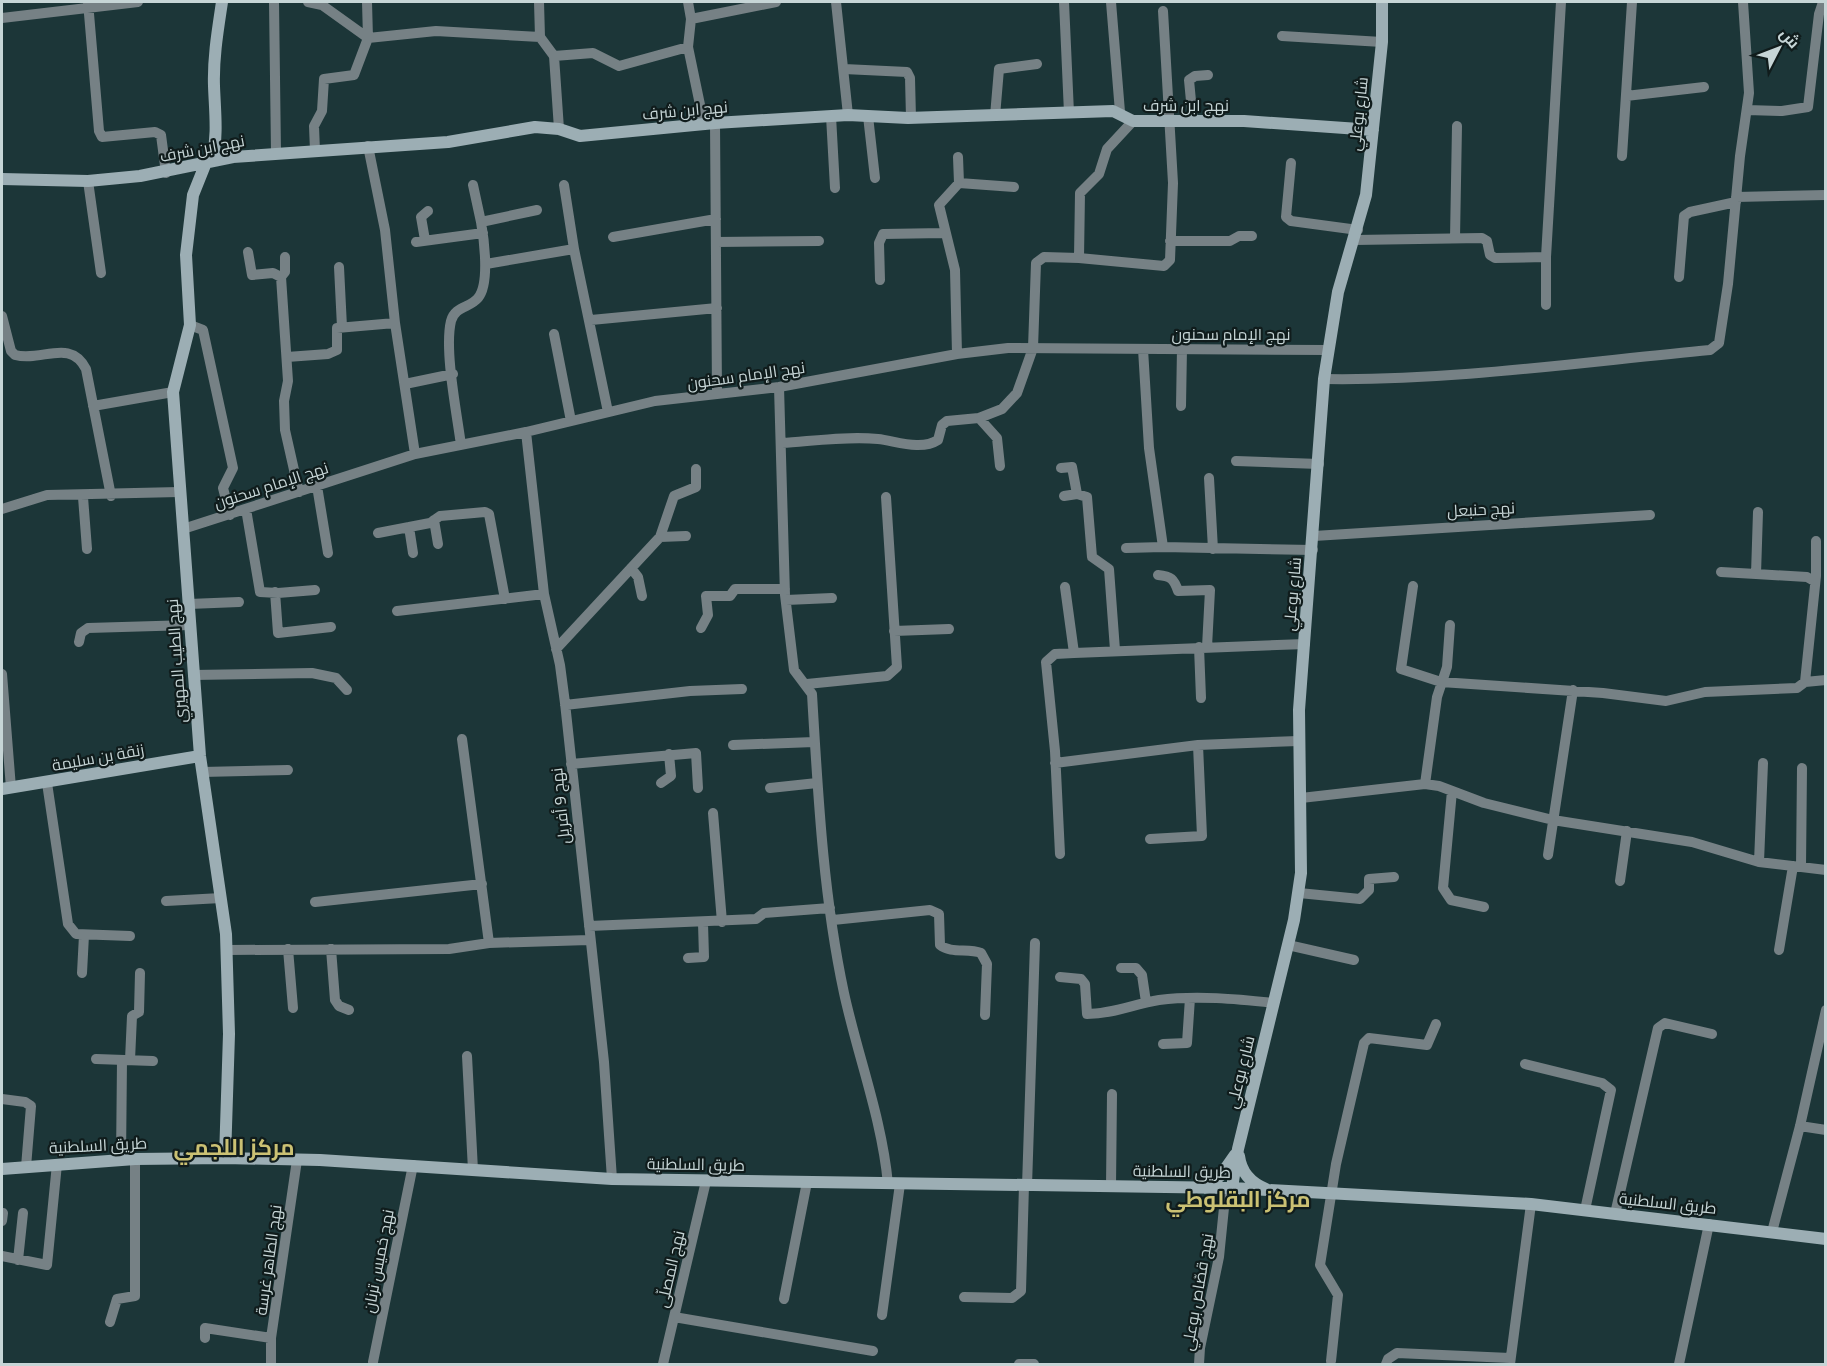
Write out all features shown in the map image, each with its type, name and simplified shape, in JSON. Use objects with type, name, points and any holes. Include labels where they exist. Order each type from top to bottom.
[{"type":"street","points":[[2,18],[88,4],[138,2]]},
{"type":"street","name":"نهج الطيب المهيري","points":[[222,2],[214,85],[217,115],[216,144],[193,195],[186,255],[190,325],[173,392],[200,756],[227,950],[229,1034],[225,1158]]},
{"type":"street","points":[[274,2],[276,153]]},
{"type":"street","points":[[308,2],[322,5],[368,38],[436,31],[540,37]]},
{"type":"street","points":[[315,150],[314,126],[322,111],[324,79],[354,75],[368,38],[368,2]]},
{"type":"street","points":[[539,2],[540,37],[554,56],[559,129]]},
{"type":"street","points":[[688,2],[691,19],[688,47],[709,123],[716,219],[717,394]]},
{"type":"street","points":[[691,19],[776,2]]},
{"type":"street","points":[[836,2],[848,115]]},
{"type":"street","points":[[1065,2],[1069,113]]},
{"type":"street","points":[[1111,2],[1120,112]]},
{"type":"street","name":"شارع بوعلي","points":[[1229,1188],[1299,893],[1302,859],[1298,741],[1324,379],[1343,270],[1356,235],[1366,195],[1382,42],[1382,2]]},
{"type":"street","points":[[1546,305],[1546,257],[1562,2]]},
{"type":"street","points":[[1622,156],[1632,2]]},
{"type":"street","points":[[1324,379],[1436,375],[1710,350],[1719,343],[1749,93],[1743,2]]},
{"type":"street","points":[[1747,110],[1782,111],[1808,107],[1819,14],[1823,2]]},
{"type":"street","points":[[88,4],[99,131],[102,137],[148,132],[161,135],[166,172]]},
{"type":"street","points":[[782,443],[876,439],[901,444],[931,444],[938,440],[942,425],[947,421],[979,418],[1002,409],[1017,393],[1033,348],[1036,263],[1044,257],[1164,266],[1170,260],[1173,183],[1163,11]]},
{"type":"street","points":[[1282,36],[1382,42]]},
{"type":"street","points":[[554,56],[593,54],[619,66],[688,47]]},
{"type":"street","points":[[995,116],[999,69],[1037,64]]},
{"type":"street","points":[[844,69],[907,72],[910,78],[911,118]]},
{"type":"street","points":[[1193,122],[1189,80],[1195,76],[1208,75]]},
{"type":"street","points":[[1626,96],[1704,87]]},
{"type":"street","name":"نهج ابن شرف","points":[[2,179],[88,181],[166,172],[276,153],[448,142],[535,127],[559,129],[580,136],[709,123],[848,115],[911,118],[1120,112],[1132,121],[1168,123],[1244,121],[1373,130]]},
{"type":"street","points":[[831,116],[835,188]]},
{"type":"street","points":[[868,116],[876,178]]},
{"type":"street","points":[[1078,258],[1080,193],[1099,174],[1107,149],[1132,121]]},
{"type":"street","points":[[1455,238],[1457,126]]},
{"type":"street","points":[[368,146],[385,230],[395,323],[415,454]]},
{"type":"street","points":[[957,354],[955,270],[944,233],[939,205],[959,183],[958,157]]},
{"type":"street","points":[[1291,163],[1286,217],[1291,221],[1356,235],[1484,238],[1487,241],[1490,255],[1495,258],[1546,257]]},
{"type":"street","points":[[88,181],[101,273]]},
{"type":"street","points":[[959,183],[1014,186]]},
{"type":"street","points":[[461,445],[453,374],[451,321],[459,309],[478,299],[486,264],[482,227],[473,185]]},
{"type":"street","points":[[564,185],[574,249],[591,320],[608,412]]},
{"type":"street","points":[[1679,277],[1684,216],[1690,212],[1736,200],[1826,195]]},
{"type":"street","points":[[428,211],[421,217],[420,241],[482,227],[537,210]]},
{"type":"street","points":[[613,237],[716,219]]},
{"type":"street","points":[[880,280],[879,243],[883,234],[944,233]]},
{"type":"street","points":[[1170,241],[1230,241],[1239,236],[1252,236]]},
{"type":"street","points":[[716,242],[819,241]]},
{"type":"street","points":[[486,264],[574,249]]},
{"type":"street","points":[[248,252],[252,275],[273,273],[281,277]]},
{"type":"street","points":[[285,257],[285,272],[281,277],[287,357],[285,429],[299,492]]},
{"type":"street","points":[[339,267],[342,327]]},
{"type":"street","points":[[591,320],[717,308]]},
{"type":"street","points":[[2,316],[11,351],[15,355],[69,352],[81,359],[86,369],[111,495]]},
{"type":"street","points":[[287,357],[328,354],[337,350],[337,328],[395,323]]},
{"type":"street","points":[[190,325],[203,330],[233,468],[223,488],[230,514]]},
{"type":"street","points":[[554,334],[571,421]]},
{"type":"street","name":"نهج الإمام سحنون","points":[[183,529],[415,454],[526,432],[656,401],[779,387],[957,354],[1033,348],[1328,350]]},
{"type":"street","points":[[1181,405],[1182,348]]},
{"type":"street","points":[[1143,349],[1150,457],[1163,547]]},
{"type":"street","points":[[405,384],[453,374]]},
{"type":"street","points":[[779,387],[785,595],[794,670],[807,684],[812,694],[817,783],[830,908],[844,994],[894,1184],[882,1315]]},
{"type":"street","points":[[93,406],[173,392]]},
{"type":"street","points":[[979,418],[997,438],[1000,466]]},
{"type":"street","name":"نهج 9 أفريل","points":[[526,432],[544,594],[565,705],[604,1062],[612,1179]]},
{"type":"street","points":[[1236,461],[1319,464]]},
{"type":"street","points":[[1061,468],[1072,467],[1077,494]]},
{"type":"street","points":[[556,649],[660,537],[674,496],[696,487],[696,469]]},
{"type":"street","points":[[1209,478],[1213,549]]},
{"type":"street","points":[[316,486],[328,553]]},
{"type":"street","points":[[2,509],[39,496],[179,492]]},
{"type":"street","points":[[1064,495],[1077,494],[1087,497],[1092,557],[1109,569],[1115,650]]},
{"type":"street","points":[[82,496],[87,549]]},
{"type":"street","points":[[807,684],[887,676],[897,667],[886,497]]},
{"type":"street","points":[[246,509],[256,585],[260,592],[315,590]]},
{"type":"street","points":[[378,532],[409,527],[440,516],[485,512],[489,514],[504,599]]},
{"type":"street","points":[[1756,574],[1758,512]]},
{"type":"street","name":"نهج حنبعل","points":[[1314,536],[1650,515]]},
{"type":"street","points":[[434,520],[438,544]]},
{"type":"street","points":[[409,527],[413,553]]},
{"type":"street","points":[[660,537],[686,536]]},
{"type":"street","points":[[1805,682],[1816,541]]},
{"type":"street","points":[[1126,548],[1313,550]]},
{"type":"street","points":[[631,568],[638,577],[642,596]]},
{"type":"street","points":[[1721,572],[1806,577],[1814,581]]},
{"type":"street","points":[[1158,576],[1168,576],[1174,580],[1178,591],[1210,590],[1203,647],[1201,698]]},
{"type":"street","points":[[1413,586],[1401,669],[1441,682],[1573,690],[1666,701],[1705,692],[1797,688],[1805,682],[1826,680]]},
{"type":"street","points":[[1065,587],[1074,653]]},
{"type":"street","points":[[700,628],[708,615],[706,596],[730,596],[735,590],[832,597]]},
{"type":"street","points":[[275,592],[278,633],[331,627]]},
{"type":"street","points":[[397,611],[544,594]]},
{"type":"street","points":[[189,604],[239,602]]},
{"type":"street","points":[[1425,784],[1441,682],[1447,667],[1450,625]]},
{"type":"street","points":[[79,642],[81,633],[88,628],[190,626]]},
{"type":"street","points":[[894,631],[949,629]]},
{"type":"street","points":[[1060,854],[1046,662],[1055,654],[1305,644]]},
{"type":"street","points":[[193,675],[312,673],[336,678],[347,690]]},
{"type":"street","points":[[2,674],[6,788]]},
{"type":"street","points":[[565,705],[690,691],[742,689]]},
{"type":"street","points":[[1548,855],[1573,690]]},
{"type":"street","points":[[462,739],[489,943]]},
{"type":"street","points":[[1055,763],[1198,745],[1298,741]]},
{"type":"street","points":[[733,745],[814,742]]},
{"type":"street","points":[[1150,839],[1202,836],[1198,745]]},
{"type":"street","points":[[571,764],[696,753],[698,788]]},
{"type":"street","points":[[661,783],[671,776],[669,754]]},
{"type":"street","name":"زنقة بن سليمة","points":[[6,788],[200,756]]},
{"type":"street","points":[[1759,862],[1763,763]]},
{"type":"street","points":[[1779,950],[1797,866],[1802,768]]},
{"type":"street","points":[[202,772],[288,770]]},
{"type":"street","points":[[47,783],[68,924],[76,934],[130,936]]},
{"type":"street","points":[[770,788],[817,783]]},
{"type":"street","points":[[1301,798],[1425,784],[1484,803],[1553,820],[1692,842],[1759,862],[1826,870]]},
{"type":"street","points":[[1452,791],[1443,888],[1451,900],[1484,907]]},
{"type":"street","points":[[713,813],[722,922]]},
{"type":"street","points":[[1620,881],[1627,831]]},
{"type":"street","points":[[1299,893],[1360,899],[1369,890],[1369,879],[1394,877]]},
{"type":"street","points":[[315,902],[483,884]]},
{"type":"street","points":[[166,901],[221,898]]},
{"type":"street","points":[[589,926],[722,922],[756,919],[764,913],[830,908]]},
{"type":"street","points":[[833,920],[930,909],[939,914],[940,945],[946,950],[975,950],[981,953],[987,964],[986,1016]]},
{"type":"street","points":[[688,958],[704,957],[703,923]]},
{"type":"street","points":[[82,973],[84,935]]},
{"type":"street","points":[[227,950],[449,949],[489,943],[589,940]]},
{"type":"street","points":[[964,1297],[1012,1298],[1021,1291],[1035,943]]},
{"type":"street","points":[[1288,945],[1354,960]]},
{"type":"street","points":[[331,949],[335,1000],[339,1006],[349,1010]]},
{"type":"street","points":[[288,950],[293,1008]]},
{"type":"street","points":[[1120,968],[1136,968],[1142,975],[1146,1002]]},
{"type":"street","points":[[121,1160],[126,1060],[132,1016],[139,1012],[140,973]]},
{"type":"street","points":[[1060,977],[1082,979],[1085,984],[1087,1014],[1119,1011],[1127,1006],[1146,1002],[1190,998],[1274,1003]]},
{"type":"street","points":[[1163,1044],[1187,1043],[1190,998]]},
{"type":"street","points":[[1772,1232],[1822,1038],[1826,1010]]},
{"type":"street","points":[[1615,1214],[1658,1028],[1665,1023],[1712,1034]]},
{"type":"street","points":[[1331,1361],[1338,1295],[1320,1265],[1331,1194],[1365,1041],[1369,1038],[1427,1045],[1436,1024]]},
{"type":"street","points":[[467,1056],[473,1170]]},
{"type":"street","points":[[96,1059],[153,1061]]},
{"type":"street","points":[[1525,1064],[1602,1083],[1611,1090],[1586,1210]]},
{"type":"street","points":[[1111,1186],[1112,1094]]},
{"type":"street","points":[[2,1099],[25,1102],[31,1106],[26,1167]]},
{"type":"street","points":[[1800,1126],[1826,1130]]},
{"type":"street","points":[[1205,1188],[1228,1167],[1238,1149]]},
{"type":"street","points":[[1238,1149],[1243,1171],[1259,1186],[1270,1190]]},
{"type":"street","name":"طريق السلطنية","points":[[2,1169],[135,1159],[225,1158],[413,1165],[612,1179],[1229,1188],[1531,1204],[1826,1239]]},
{"type":"street","points":[[110,1322],[117,1299],[135,1296],[135,1159]]},
{"type":"street","name":"نهج الطاهر غرسة","points":[[271,1365],[272,1338],[297,1160]]},
{"type":"street","points":[[2,1256],[47,1265],[57,1164]]},
{"type":"street","name":"نهج خميس ترنان","points":[[373,1362],[413,1165]]},
{"type":"street","name":"نهج المصلّى","points":[[663,1365],[706,1181]]},
{"type":"street","points":[[784,1299],[807,1182]]},
{"type":"street","name":"نهج قصّاص بوعلي","points":[[1199,1365],[1200,1348],[1219,1257],[1229,1188]]},
{"type":"street","points":[[1386,1365],[1388,1359],[1396,1353],[1510,1361],[1531,1204]]},
{"type":"street","points":[[18,1260],[23,1213]]},
{"type":"street","points":[[1679,1365],[1709,1224]]},
{"type":"street","points":[[674,1317],[873,1351]]},
{"type":"street","points":[[205,1338],[205,1328],[272,1338]]},
{"type":"street","points":[[1019,1365],[1034,1365]]},
{"type":"district","name":"مركز اللجمي","points":[[234,1147]]},
{"type":"district","name":"مركز البقلوطي","points":[[1238,1199]]}]
